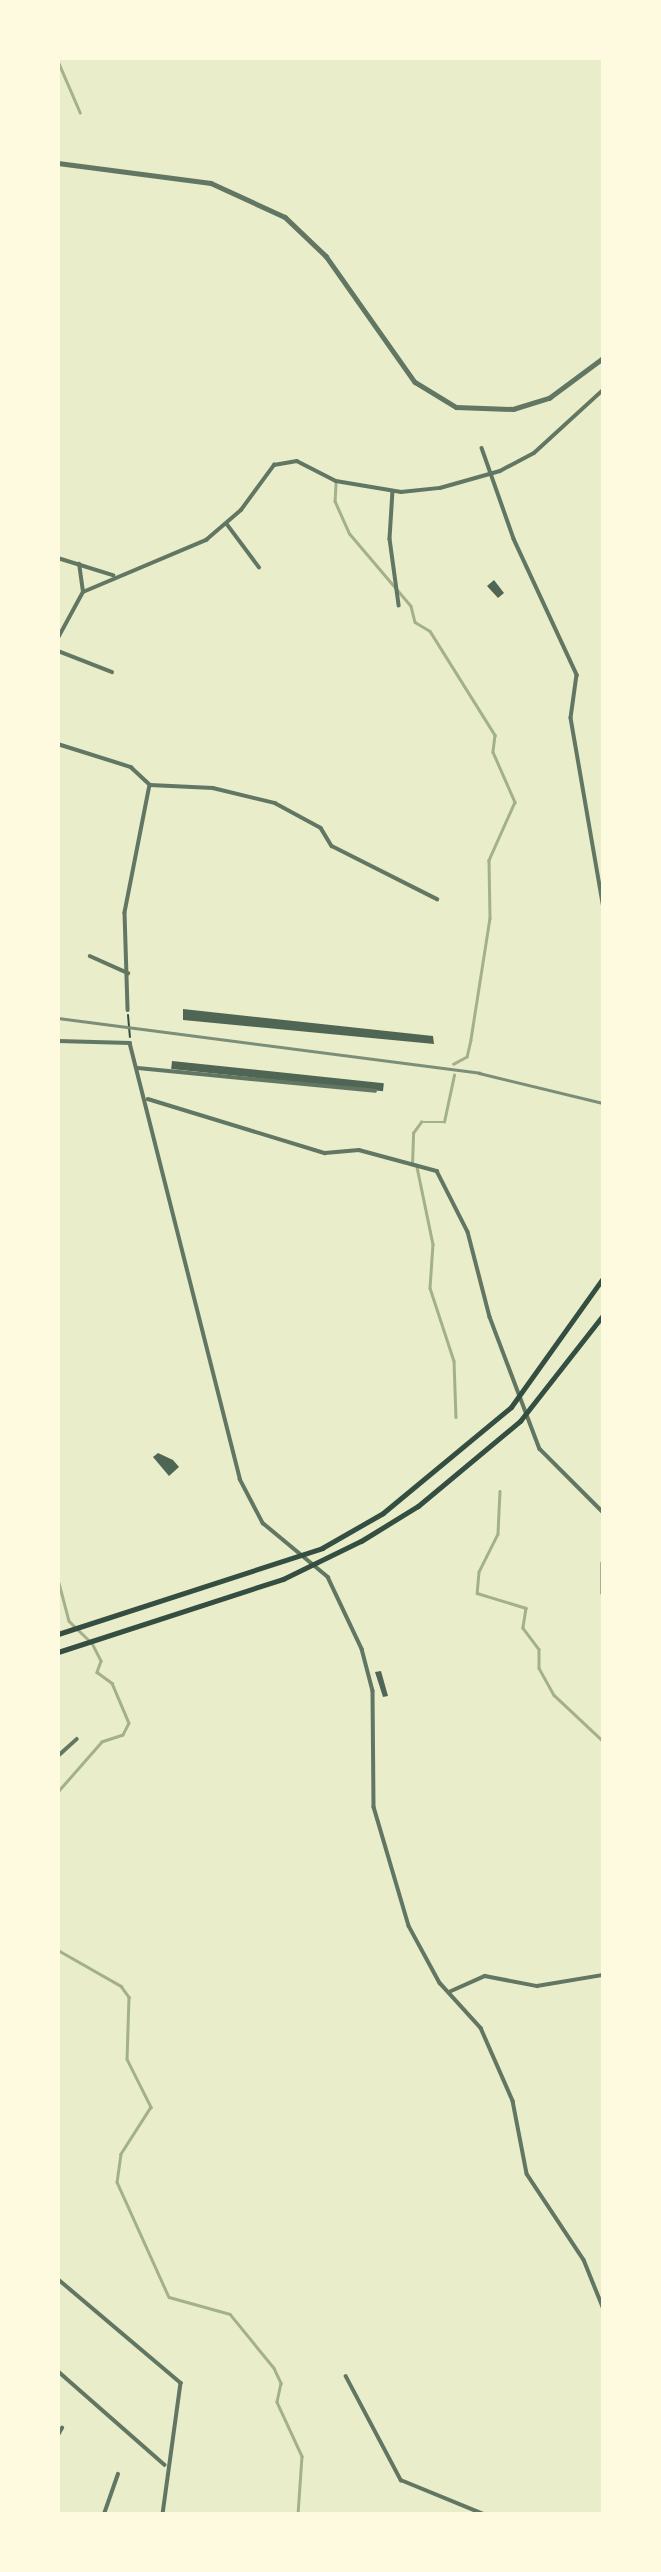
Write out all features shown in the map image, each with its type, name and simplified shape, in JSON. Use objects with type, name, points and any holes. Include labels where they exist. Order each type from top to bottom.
[{"type":"main road","points":[[60,1633],[99,1622],[353,1532],[461,1453],[511,1407],[573,1328],[603,1278]]},
{"type":"main road","points":[[58,1652],[283,1578],[361,1541],[418,1506],[520,1421],[539,1401],[603,1315]]},
{"type":"street","points":[[58,163],[211,183],[285,217],[326,256],[415,382],[456,407],[513,409],[550,398],[603,358]]},
{"type":"street","points":[[58,638],[83,592],[113,575],[163,563],[227,524],[274,466],[286,461],[336,481],[393,491],[492,473],[534,453],[603,390]]},
{"type":"street","points":[[482,448],[514,539],[577,675],[570,718],[603,904]]},
{"type":"street","points":[[393,491],[390,539],[400,605]]},
{"type":"street","points":[[227,524],[259,567]]},
{"type":"street","points":[[58,558],[113,575]]},
{"type":"street","points":[[79,565],[83,592]]},
{"type":"street","points":[[58,651],[112,672]]},
{"type":"street","points":[[58,744],[131,767],[150,785],[213,788],[275,803],[321,828],[340,851],[437,900]]},
{"type":"street","points":[[128,1010],[127,891],[150,785]]},
{"type":"street","points":[[90,956],[128,973]]},
{"type":"street","points":[[58,1041],[130,1043],[148,1099],[240,1479],[263,1523],[291,1542],[328,1577],[362,1649],[373,1691],[371,1789],[401,1902],[427,1963],[481,2028],[513,2101],[527,2174],[584,2260],[603,2307]]},
{"type":"street","points":[[138,1068],[375,1091]]},
{"type":"street","points":[[148,1099],[325,1153],[388,1155],[427,1164],[438,1171],[468,1232],[490,1317],[540,1450],[603,1512]]},
{"type":"street","points":[[603,1563],[603,1593]]},
{"type":"street","points":[[58,1756],[77,1739]]},
{"type":"street","points":[[449,1992],[485,1976],[537,1986],[603,1975]]},
{"type":"street","points":[[58,2278],[181,2383],[176,2437],[165,2465],[163,2514]]},
{"type":"street","points":[[58,2371],[165,2465]]},
{"type":"street","points":[[346,2376],[401,2480],[484,2514]]},
{"type":"street","points":[[58,2435],[62,2428]]},
{"type":"street","points":[[104,2514],[118,2474]]},
{"type":"path","points":[[128,1010],[130,1043]]},
{"type":"building","points":[[494,580],[504,593],[498,598],[487,586]]},
{"type":"building","points":[[183,1009],[433,1036],[434,1044],[183,1020]]},
{"type":"building","points":[[172,1061],[384,1083],[383,1091],[171,1069]]},
{"type":"building","points":[[158,1453],[173,1460],[179,1467],[169,1476],[153,1457]]},
{"type":"building","points":[[381,1671],[388,1696],[383,1697],[375,1672]]},
{"type":"waterway","points":[[58,61],[80,112]]},
{"type":"waterway","points":[[336,484],[335,501],[350,534],[411,606],[415,622],[430,631],[495,735],[493,752],[515,802],[489,860],[490,918],[471,1040],[467,1057],[454,1064]]},
{"type":"waterway","points":[[412,1165],[413,1133],[421,1122],[444,1122],[454,1075]]},
{"type":"waterway","points":[[417,1167],[433,1244],[430,1288],[454,1361],[456,1417]]},
{"type":"waterway","points":[[500,1491],[498,1534],[479,1572],[477,1593],[526,1608],[523,1628],[539,1649],[539,1668],[554,1695],[603,1741]]},
{"type":"waterway","points":[[58,1579],[69,1621],[92,1643],[101,1661],[97,1672],[112,1683],[129,1723],[123,1735],[102,1742],[58,1792]]},
{"type":"waterway","points":[[58,1950],[121,1986],[129,1997],[127,2059],[151,2107],[121,2154],[117,2182],[169,2297],[230,2314],[274,2368],[281,2383],[277,2402],[302,2456],[298,2514]]},
{"type":"railway","points":[[58,1018],[479,1073],[603,1103]]}]
